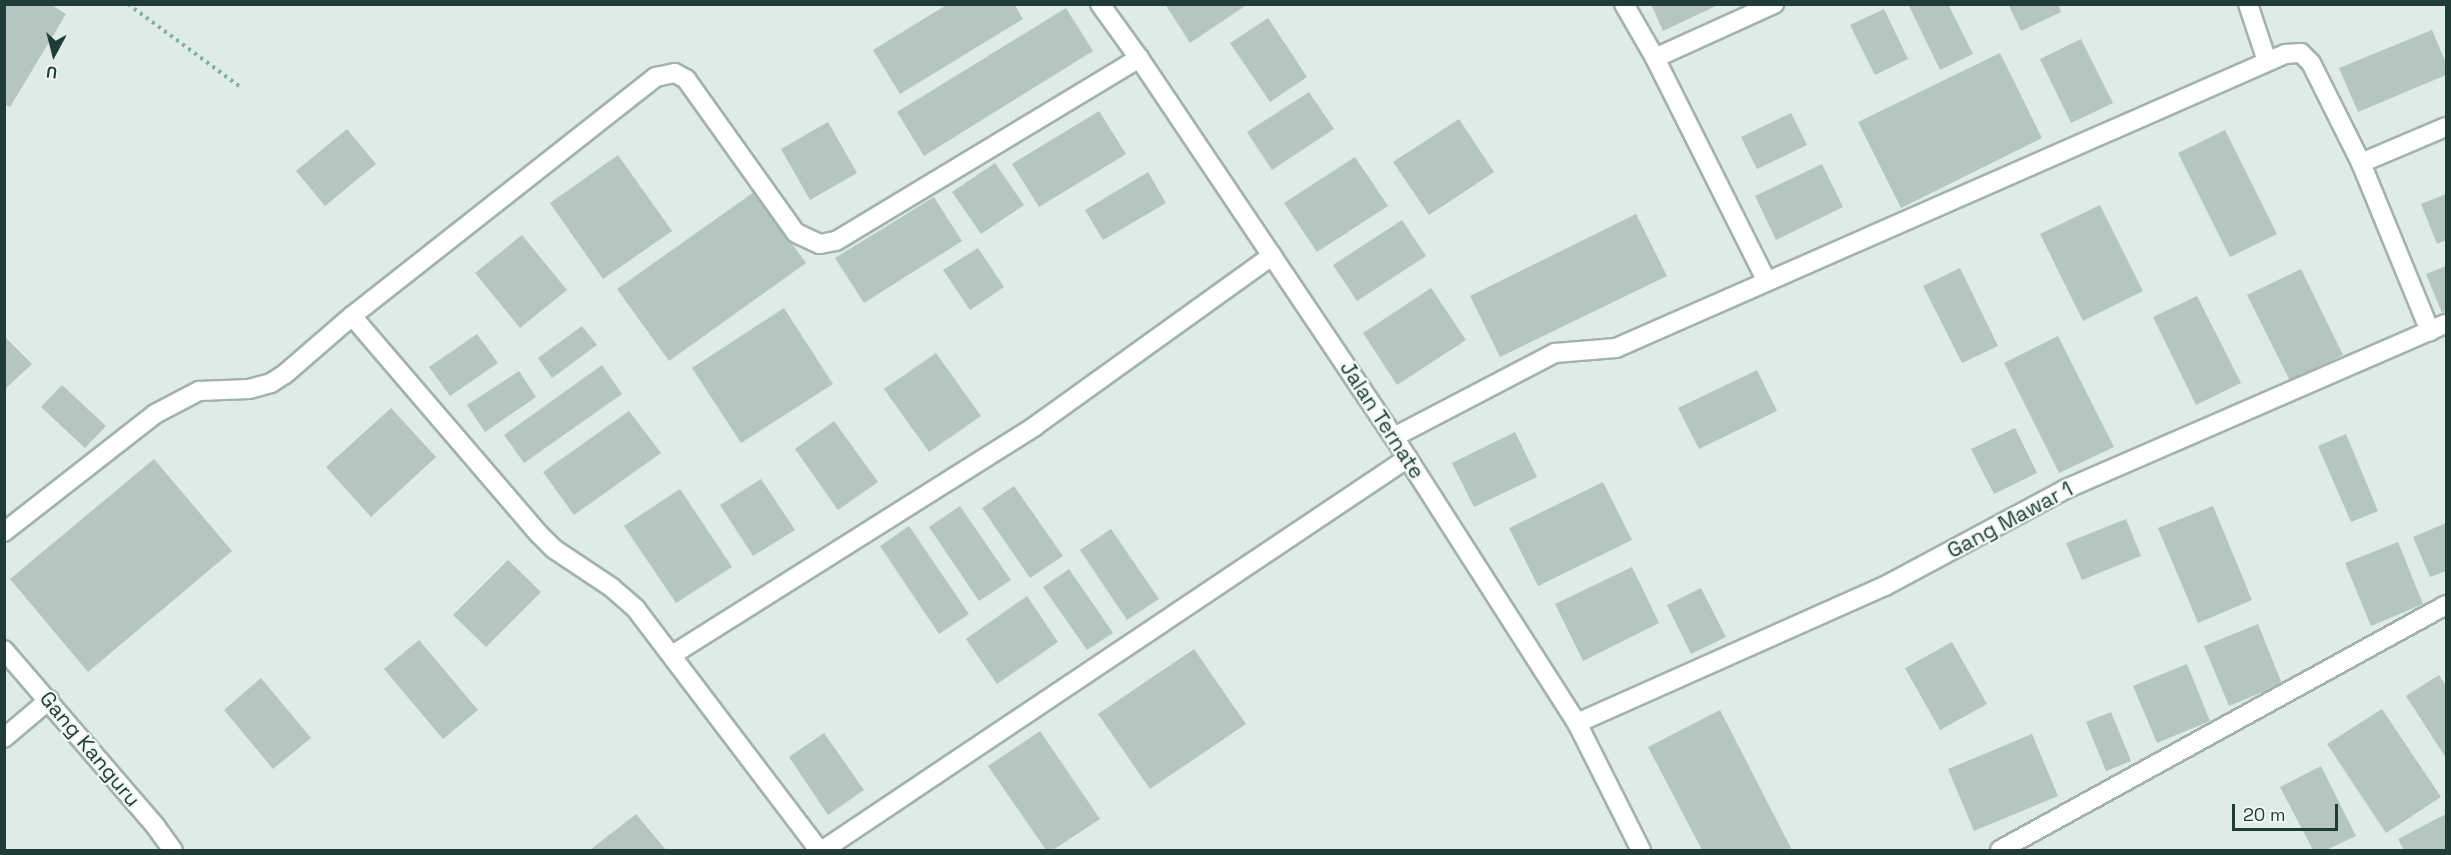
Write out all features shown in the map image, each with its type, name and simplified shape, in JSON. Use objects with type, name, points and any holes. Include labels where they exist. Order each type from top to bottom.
[{"type":"street","name":"Jalan Ternate","points":[[1100,4],[1139,58],[1394,437],[1577,723],[1641,850]]},
{"type":"street","points":[[1624,4],[1655,58],[1766,280]]},
{"type":"street","points":[[1655,58],[1774,4]]},
{"type":"street","points":[[2248,4],[2267,61]]},
{"type":"street","points":[[1394,437],[1555,352],[1616,348],[1766,280],[2285,54],[2301,53],[2311,63],[2438,328]]},
{"type":"street","points":[[4,531],[155,414],[199,392],[249,389],[272,383],[285,374],[352,316],[656,78],[675,73],[686,79],[796,233],[820,244],[837,241],[1139,58]]},
{"type":"street","points":[[2361,164],[2446,127]]},
{"type":"street","points":[[672,655],[1035,426],[1272,256]]},
{"type":"street","points":[[352,316],[539,534],[554,549],[624,597],[672,655],[819,850]]},
{"type":"street","name":"Gang Mawar 1","points":[[1577,723],[1885,586],[2066,489],[2438,328]]},
{"type":"street","points":[[823,850],[1407,458]]},
{"type":"street","points":[[2000,850],[2446,605]]},
{"type":"street","name":"Gang Kanguru","points":[[4,650],[156,826],[173,850]]},
{"type":"street","points":[[4,738],[48,700]]},
{"type":"path","points":[[128,4],[242,88]]},
{"type":"building","points":[[4,4],[50,4],[66,14],[10,107],[4,104]]},
{"type":"building","points":[[948,4],[1014,4],[1023,19],[900,94],[873,50]]},
{"type":"building","points":[[1165,4],[1248,4],[1190,43]]},
{"type":"building","points":[[1651,4],[1715,4],[1716,6],[1663,31]]},
{"type":"building","points":[[1908,4],[1948,4],[1973,54],[1940,70]]},
{"type":"building","points":[[2008,4],[2058,4],[2061,12],[2021,31]]},
{"type":"building","points":[[1066,8],[1093,51],[924,156],[897,112]]},
{"type":"building","points":[[1884,9],[1908,59],[1875,75],[1850,25]]},
{"type":"building","points":[[1268,18],[1307,77],[1270,102],[1230,43]]},
{"type":"building","points":[[2432,30],[2446,63],[2446,75],[2358,112],[2339,68]]},
{"type":"building","points":[[2081,39],[2113,103],[2071,123],[2040,59]]},
{"type":"building","points":[[2000,53],[2042,138],[1901,208],[1858,122]]},
{"type":"building","points":[[1309,92],[1334,129],[1272,170],[1247,132]]},
{"type":"building","points":[[1099,111],[1126,154],[1039,207],[1012,164]]},
{"type":"building","points":[[1791,113],[1807,145],[1757,169],[1741,137]]},
{"type":"building","points":[[1459,119],[1494,172],[1429,215],[1393,162]]},
{"type":"building","points":[[828,122],[857,173],[810,200],[781,149]]},
{"type":"building","points":[[347,129],[376,164],[325,206],[296,171]]},
{"type":"building","points":[[2225,130],[2277,234],[2230,257],[2178,153]]},
{"type":"building","points":[[618,155],[672,231],[603,279],[550,203]]},
{"type":"building","points":[[1355,157],[1388,206],[1317,252],[1284,203]]},
{"type":"building","points":[[995,163],[1024,205],[981,234],[952,192]]},
{"type":"building","points":[[1822,164],[1843,207],[1776,240],[1755,196]]},
{"type":"building","points":[[1148,172],[1166,203],[1103,240],[1085,210]]},
{"type":"building","points":[[754,192],[806,263],[669,361],[617,289]]},
{"type":"building","points":[[2446,194],[2446,240],[2437,244],[2421,204]]},
{"type":"building","points":[[934,197],[962,241],[864,303],[835,258]]},
{"type":"building","points":[[2100,205],[2143,291],[2083,321],[2040,234]]},
{"type":"building","points":[[1636,214],[1667,276],[1500,357],[1470,296]]},
{"type":"building","points":[[1402,220],[1426,256],[1357,301],[1333,265]]},
{"type":"building","points":[[522,235],[567,290],[520,328],[475,273]]},
{"type":"building","points":[[978,248],[1004,287],[970,310],[943,270]]},
{"type":"building","points":[[2446,266],[2446,311],[2442,313],[2426,274]]},
{"type":"building","points":[[1960,268],[1998,346],[1962,363],[1923,286]]},
{"type":"building","points":[[2301,269],[2343,355],[2290,381],[2247,295]]},
{"type":"building","points":[[1431,288],[1466,340],[1397,385],[1363,333]]},
{"type":"building","points":[[2197,296],[2241,383],[2196,405],[2153,317]]},
{"type":"building","points":[[784,308],[833,384],[741,443],[692,368]]},
{"type":"building","points":[[582,326],[597,345],[552,378],[538,358]]},
{"type":"building","points":[[477,334],[498,363],[450,396],[429,367]]},
{"type":"building","points":[[4,336],[32,364],[4,390]]},
{"type":"building","points":[[2058,336],[2114,447],[2059,473],[2004,363]]},
{"type":"building","points":[[936,353],[981,416],[929,452],[884,389]]},
{"type":"building","points":[[602,365],[622,394],[524,463],[504,435]]},
{"type":"building","points":[[1757,370],[1777,411],[1699,449],[1678,408]]},
{"type":"building","points":[[519,371],[536,397],[485,432],[467,405]]},
{"type":"building","points":[[62,385],[106,426],[85,448],[41,407]]},
{"type":"building","points":[[391,408],[436,457],[371,517],[326,467]]},
{"type":"building","points":[[629,411],[661,453],[574,515],[543,472]]},
{"type":"building","points":[[834,421],[878,482],[838,510],[795,449]]},
{"type":"building","points":[[2015,428],[2037,473],[1994,494],[1971,449]]},
{"type":"building","points":[[1515,432],[1537,477],[1474,507],[1452,463]]},
{"type":"building","points":[[2346,434],[2378,511],[2351,522],[2318,446]]},
{"type":"building","points":[[154,459],[232,551],[88,672],[10,579]]},
{"type":"building","points":[[761,479],[795,530],[753,556],[720,505]]},
{"type":"building","points":[[1603,482],[1632,540],[1538,586],[1509,528]]},
{"type":"building","points":[[1014,486],[1063,556],[1030,578],[982,508]]},
{"type":"building","points":[[680,489],[732,567],[676,603],[624,526]]},
{"type":"building","points":[[960,506],[1011,580],[979,601],[929,527]]},
{"type":"building","points":[[2213,506],[2252,600],[2198,623],[2158,528]]},
{"type":"building","points":[[2126,519],[2141,556],[2082,580],[2066,543]]},
{"type":"building","points":[[2446,523],[2446,571],[2430,577],[2413,537]]},
{"type":"building","points":[[909,526],[969,614],[939,634],[880,546]]},
{"type":"building","points":[[1111,529],[1159,599],[1127,620],[1080,550]]},
{"type":"building","points":[[2398,542],[2423,604],[2371,626],[2345,563]]},
{"type":"building","points":[[508,560],[541,592],[486,647],[453,615]]},
{"type":"building","points":[[1632,567],[1659,623],[1583,661],[1555,604]]},
{"type":"building","points":[[1069,569],[1113,633],[1087,650],[1043,587]]},
{"type":"building","points":[[1701,588],[1726,637],[1691,654],[1667,605]]},
{"type":"building","points":[[1027,596],[1058,642],[997,684],[966,639]]},
{"type":"building","points":[[2258,624],[2282,684],[2229,706],[2204,646]]},
{"type":"building","points":[[419,640],[478,710],[443,739],[384,669]]},
{"type":"building","points":[[1952,642],[1987,704],[1940,730],[1905,668]]},
{"type":"building","points":[[1194,649],[1246,724],[1150,789],[1098,714]]},
{"type":"building","points":[[2187,664],[2210,721],[2157,743],[2133,686]]},
{"type":"building","points":[[2439,675],[2446,686],[2446,758],[2406,696]]},
{"type":"building","points":[[261,678],[311,738],[273,769],[224,710]]},
{"type":"building","points":[[2382,709],[2441,797],[2386,833],[2327,744]]},
{"type":"building","points":[[1720,710],[1792,850],[1702,850],[1648,747]]},
{"type":"building","points":[[2111,712],[2131,761],[2106,771],[2086,722]]},
{"type":"building","points":[[1040,731],[1100,819],[1053,850],[1046,850],[988,766]]},
{"type":"building","points":[[824,733],[864,790],[828,815],[789,757]]},
{"type":"building","points":[[2032,734],[2058,796],[1974,831],[1948,769]]},
{"type":"building","points":[[2321,766],[2356,836],[2326,850],[2313,850],[2280,787]]},
{"type":"building","points":[[636,814],[666,850],[590,850]]},
{"type":"building","points":[[2446,814],[2446,850],[2404,850],[2398,839]]}]
